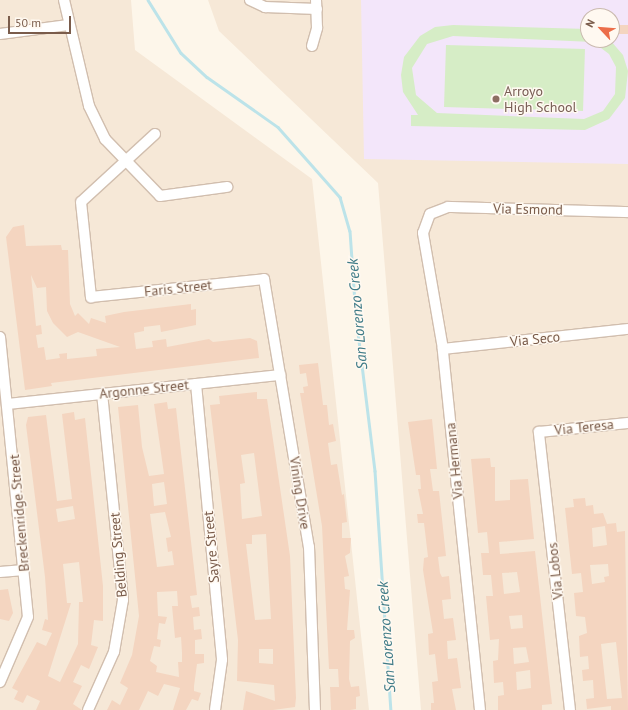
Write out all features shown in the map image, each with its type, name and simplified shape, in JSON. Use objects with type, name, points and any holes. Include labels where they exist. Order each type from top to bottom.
[{"type":"street","points":[[64,0],[68,25],[89,106],[105,139],[128,159],[160,196],[227,187]]},
{"type":"street","points":[[250,0],[265,7],[316,4],[312,46]]},
{"type":"street","points":[[0,34],[68,25]]},
{"type":"street","points":[[128,159],[155,134]]},
{"type":"street","name":"Faris Street","points":[[128,159],[81,202],[91,297],[264,279]]},
{"type":"street","name":"Via Esmond","points":[[430,214],[448,208],[628,212]]},
{"type":"street","name":"Via Hermana","points":[[430,214],[423,232],[443,349],[480,710]]},
{"type":"street","name":"Vining Drive","points":[[264,279],[308,547],[315,710]]},
{"type":"street","name":"Via Seco","points":[[443,349],[628,329]]},
{"type":"street","name":"Breckenridge Street","points":[[0,337],[8,404],[28,617],[0,682]]},
{"type":"street","name":"Argonne Street","points":[[8,404],[280,376]]},
{"type":"street","name":"Sayre Street","points":[[196,384],[222,660],[215,710]]},
{"type":"street","name":"Belding Street","points":[[88,710],[114,652],[123,600],[102,394]]},
{"type":"street","name":"Via Teresa","points":[[540,432],[628,423]]},
{"type":"street","name":"Via Lobos","points":[[540,432],[570,710]]},
{"type":"street","points":[[0,572],[24,570]]},
{"type":"shaded area","points":[[0,0],[131,0],[135,50],[312,179],[369,710],[0,710]]},
{"type":"shaded area","points":[[208,0],[628,0],[628,710],[421,710],[378,183],[219,31]]},
{"type":"shaded area","name":"Arroyo High School","points":[[361,0],[628,0],[628,164],[364,159]]},
{"type":"green space","points":[[453,25],[580,29],[580,41],[453,36],[427,44],[412,68],[416,95],[437,113],[584,119],[603,111],[615,94],[616,67],[609,54],[601,48],[617,48],[623,55],[628,71],[625,98],[609,119],[585,130],[411,126],[411,115],[418,115],[403,92],[401,75],[404,57],[420,36],[435,27]]},
{"type":"green space","points":[[446,45],[585,49],[583,111],[444,107]]},
{"type":"building","points":[[620,25],[628,25],[628,34],[620,34]]},
{"type":"building","points":[[24,225],[26,246],[61,245],[62,250],[68,250],[70,304],[75,316],[78,313],[89,324],[91,318],[106,323],[105,316],[124,312],[191,304],[191,310],[196,309],[196,325],[161,332],[160,325],[144,327],[144,331],[134,333],[136,349],[153,347],[152,341],[166,339],[167,347],[209,339],[213,342],[250,338],[257,341],[259,358],[51,383],[52,386],[25,390],[6,237],[13,227]],"holes":[[[31,275],[37,288],[46,287],[47,311],[53,323],[67,337],[78,332],[120,347],[96,349],[97,356],[67,359],[67,353],[59,354],[60,358],[46,360],[44,347],[38,348],[36,335],[42,334],[41,325],[36,326]]]},
{"type":"building","points":[[318,363],[323,405],[327,405],[329,425],[333,424],[336,441],[328,443],[331,465],[337,464],[342,495],[344,494],[347,522],[342,523],[342,538],[351,538],[350,553],[345,556],[349,576],[344,577],[345,589],[350,590],[347,630],[354,630],[355,638],[350,641],[349,679],[351,687],[359,686],[360,696],[356,697],[356,709],[350,710],[331,710],[330,687],[339,687],[338,669],[329,669],[322,526],[300,393],[304,393],[303,387],[308,386],[306,373],[300,374],[299,365]]},
{"type":"building","points":[[257,392],[257,399],[267,399],[290,556],[296,698],[295,707],[273,710],[243,710],[246,691],[275,701],[274,685],[237,681],[238,640],[210,405],[220,404],[219,396]],"holes":[[[254,453],[262,516],[242,519],[240,484],[245,483],[241,455]],[[266,534],[271,619],[255,620],[246,544],[252,544],[252,535]],[[259,649],[273,649],[273,664],[259,663]]]},
{"type":"building","points":[[167,402],[168,409],[176,408],[197,595],[190,596],[192,608],[199,607],[200,616],[193,617],[194,630],[201,629],[202,639],[195,640],[195,654],[204,654],[204,663],[197,664],[194,691],[201,693],[198,701],[192,699],[186,710],[173,710],[180,688],[164,684],[158,696],[148,691],[139,710],[107,710],[112,700],[120,705],[128,688],[120,683],[132,655],[139,616],[118,407],[138,405],[142,447],[149,476],[164,474],[154,404]],"holes":[[[164,482],[167,504],[154,506],[152,484]],[[165,512],[171,537],[166,538],[168,552],[172,551],[174,565],[157,567],[150,514]],[[177,591],[178,606],[172,606],[175,638],[181,637],[182,662],[178,662],[179,677],[156,672],[157,666],[150,661],[154,646],[160,647],[161,640],[157,639],[159,623],[165,624],[167,617],[158,616],[157,592]]]},
{"type":"building","points":[[74,412],[75,420],[85,418],[103,586],[103,621],[94,620],[91,645],[98,647],[89,669],[81,665],[73,682],[82,686],[73,704],[82,710],[36,710],[40,701],[27,695],[23,703],[14,699],[18,691],[12,688],[37,642],[46,646],[52,633],[42,630],[45,619],[48,620],[45,577],[26,425],[28,417],[46,415],[57,501],[72,499],[62,414]],"holes":[[[73,506],[75,519],[58,522],[56,509]],[[79,562],[83,602],[79,602],[78,644],[60,682],[48,676],[71,603],[67,603],[63,564]]]},
{"type":"building","points":[[432,419],[437,469],[430,469],[433,491],[439,491],[446,556],[438,557],[442,577],[449,576],[451,599],[442,600],[444,619],[453,618],[456,640],[447,641],[448,659],[457,658],[461,688],[452,689],[456,710],[431,710],[431,703],[434,703],[432,682],[438,681],[435,654],[429,655],[428,634],[433,633],[423,570],[424,558],[428,557],[424,523],[418,523],[417,514],[423,514],[418,489],[421,489],[420,475],[416,475],[408,422]]},
{"type":"building","points":[[490,458],[491,467],[495,467],[495,501],[510,500],[510,480],[528,479],[534,539],[499,542],[500,554],[535,551],[552,704],[542,705],[542,710],[498,710],[498,696],[504,695],[503,682],[494,683],[493,661],[498,660],[499,639],[490,640],[486,596],[493,596],[491,575],[483,575],[481,553],[489,553],[487,532],[478,533],[471,459]],"holes":[[[517,572],[520,592],[504,594],[502,573]],[[522,615],[523,628],[511,629],[509,616]],[[526,647],[529,662],[514,664],[513,648]],[[530,670],[531,688],[517,690],[516,672]]]},
{"type":"building","points":[[585,498],[586,506],[593,505],[594,514],[603,513],[607,524],[616,523],[617,532],[625,531],[628,710],[611,710],[611,706],[587,709],[586,699],[594,698],[593,680],[583,681],[582,670],[589,669],[588,656],[580,657],[579,636],[587,633],[585,617],[576,616],[574,593],[583,592],[581,573],[572,574],[565,508],[574,507],[573,499]],"holes":[[[605,526],[607,545],[593,547],[592,528]],[[608,564],[609,576],[604,577],[605,582],[592,584],[590,565]],[[616,642],[622,698],[607,699],[601,644]]]},
{"type":"building","points":[[8,589],[13,613],[9,621],[0,619],[0,590]]},
{"type":"waterway","name":"San Lorenzo Creek","points":[[148,0],[181,53],[207,77],[278,127],[340,197],[350,231],[356,316],[375,471],[391,710]]},
{"type":"place","name":"Arroyo High School","points":[[496,99]]}]
